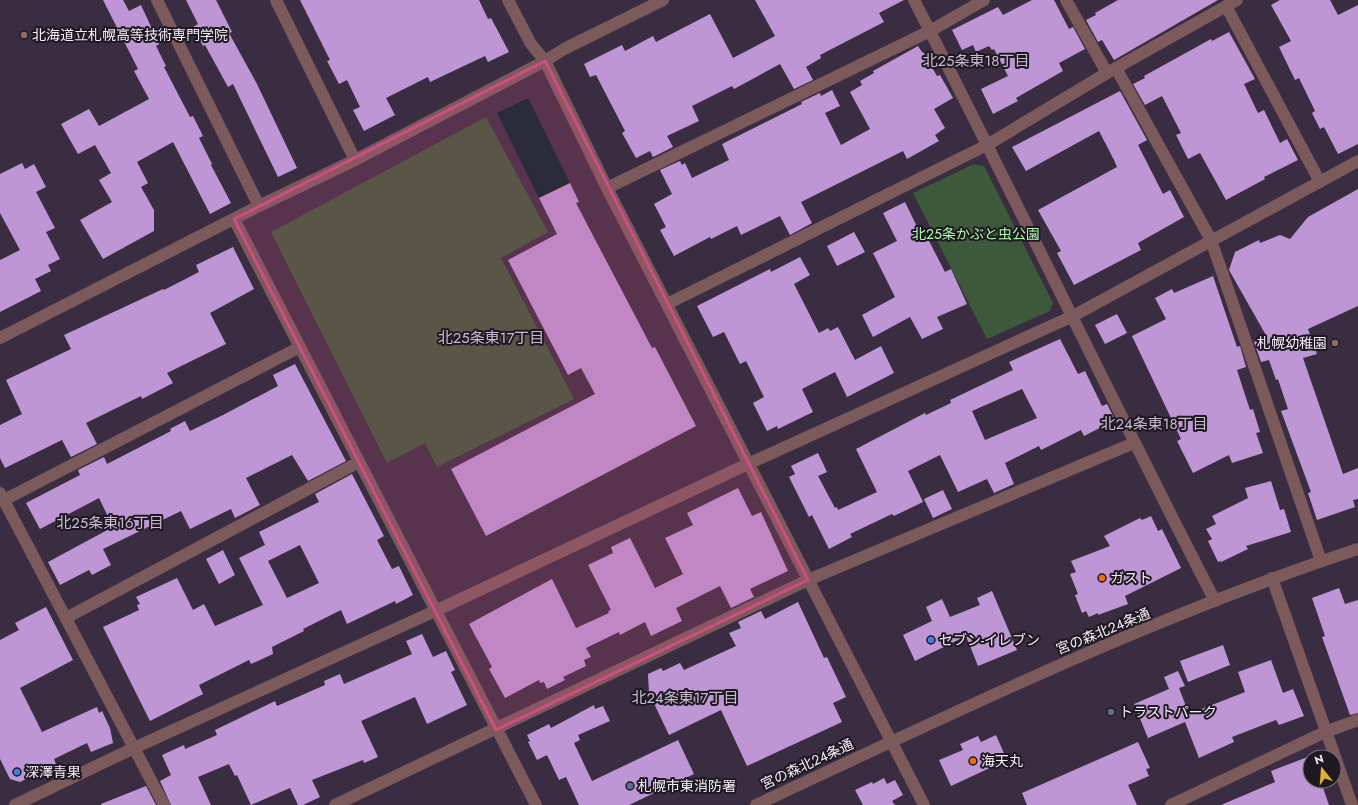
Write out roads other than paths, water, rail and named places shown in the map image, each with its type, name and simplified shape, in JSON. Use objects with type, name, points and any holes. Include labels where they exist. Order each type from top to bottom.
[{"type":"street","points":[[157,0],[259,206]]},
{"type":"street","points":[[276,0],[355,160]]},
{"type":"street","points":[[508,0],[531,44],[545,62],[607,188],[750,463],[808,580],[924,805]]},
{"type":"street","points":[[0,338],[259,206],[355,160],[545,62],[564,49],[647,4],[663,0]]},
{"type":"street","points":[[914,0],[1073,316],[1134,443],[1215,601]]},
{"type":"street","points":[[607,188],[930,31],[984,0]]},
{"type":"street","points":[[1066,0],[1112,70],[1212,240],[1321,561]]},
{"type":"street","points":[[667,304],[987,145],[1112,70],[1237,0]]},
{"type":"street","points":[[1226,6],[1320,182]]},
{"type":"street","points":[[15,805],[134,748],[435,611],[750,463],[1073,316],[1358,161]]},
{"type":"street","points":[[234,220],[536,805]]},
{"type":"street","points":[[164,805],[2,496],[300,347]]},
{"type":"street","points":[[336,805],[808,580],[1134,443]]},
{"type":"street","points":[[66,618],[359,462]]},
{"type":"street","name":"宮の森北24条通","points":[[756,805],[891,741],[1063,664],[1272,578],[1358,549]]},
{"type":"street","points":[[1272,578],[1325,732],[1352,805]]},
{"type":"street","points":[[1171,805],[1325,732],[1358,720]]},
{"type":"place","name":"北海道立札幌高等技術専門学院","points":[[24,35]]},
{"type":"place","name":"札幌幼稚園","points":[[1335,343]]},
{"type":"place","name":"ガスト","points":[[1102,578]]},
{"type":"place","name":"セブン-イレブン","points":[[931,640]]},
{"type":"place","name":"トラストパーク","points":[[1111,712]]},
{"type":"place","name":"海天丸","points":[[973,761]]},
{"type":"place","name":"深澤青果","points":[[17,772]]},
{"type":"place","name":"札幌市東消防署","points":[[630,786]]},
{"type":"district","name":"北25条東18丁目","points":[[976,61]]},
{"type":"district","name":"北25条東17丁目","points":[[491,338]]},
{"type":"district","name":"北24条東18丁目","points":[[1154,424]]},
{"type":"district","name":"北25条東16丁目","points":[[110,523]]},
{"type":"district","name":"北24条東17丁目","points":[[685,698]]},
{"type":"park label","name":"北25条かぶと虫公園","points":[[976,234]]}]
